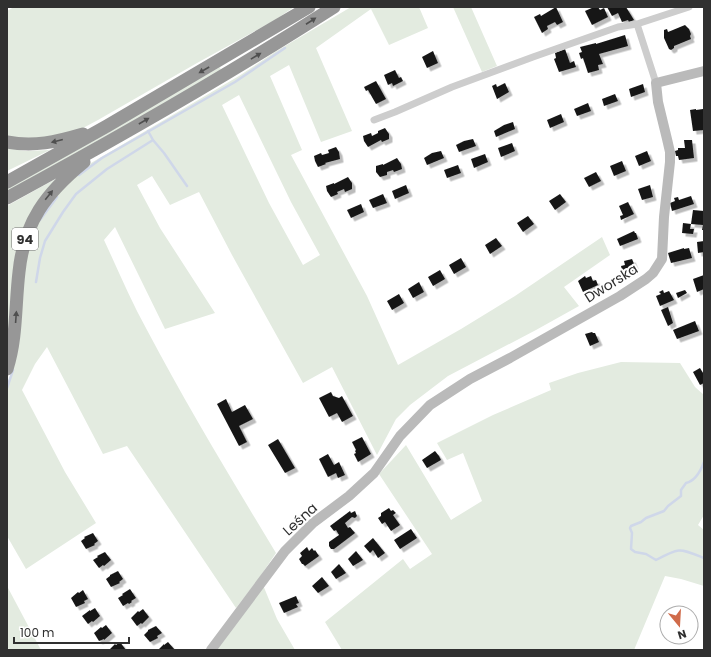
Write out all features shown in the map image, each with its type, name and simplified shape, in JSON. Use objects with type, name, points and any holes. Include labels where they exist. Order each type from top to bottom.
[{"type":"highway","points":[[7,182],[107,126],[309,7]]},
{"type":"highway","name":"94","points":[[7,369],[14,334],[18,272],[21,258],[27,234],[32,222],[48,195],[110,141],[289,36],[334,7]]},
{"type":"highway","points":[[7,142],[27,145],[50,143],[107,126]]},
{"type":"highway","points":[[7,198],[110,141]]},
{"type":"street","points":[[374,120],[452,86],[509,65],[618,27],[637,24],[690,7]]},
{"type":"street","points":[[637,24],[656,82],[704,71]]},
{"type":"street","name":"Dworska","points":[[417,418],[430,405],[446,393],[613,300],[653,273],[662,259],[664,217],[670,162],[669,146],[658,102],[656,82]]},
{"type":"street","name":"Leśna","points":[[211,650],[247,600],[289,547],[313,523],[349,496],[374,473],[400,436],[417,418]]},
{"type":"shaded area","points":[[14,7],[294,7],[275,20],[98,120],[83,128],[52,139],[7,137],[7,11]]},
{"type":"shaded area","points":[[351,7],[419,7],[428,28],[389,45],[371,9],[316,48],[352,131],[321,142],[289,65],[270,76],[302,150],[291,155],[367,296],[398,365],[515,296],[602,237],[610,255],[564,287],[579,306],[448,376],[410,405],[396,419],[377,455],[332,367],[303,383],[199,192],[170,205],[152,176],[137,185],[160,228],[215,313],[165,329],[115,227],[104,240],[136,308],[162,358],[210,443],[276,553],[236,608],[127,446],[103,454],[47,347],[35,364],[22,390],[65,472],[96,523],[26,569],[7,536],[7,385],[14,364],[25,261],[41,214],[75,175],[91,163],[239,76],[275,52]],"holes":[[[239,95],[291,202],[320,255],[303,265],[269,203],[222,105]]]},
{"type":"shaded area","points":[[453,7],[471,7],[497,66],[482,72]]},
{"type":"shaded area","points":[[220,67],[221,71],[7,193],[7,188]]},
{"type":"shaded area","points":[[7,148],[26,151],[50,150],[7,171]]},
{"type":"shaded area","points":[[59,177],[33,212],[7,352],[7,206]]},
{"type":"shaded area","points":[[621,362],[680,363],[695,387],[704,395],[704,515],[698,525],[704,530],[704,586],[665,576],[634,650],[342,650],[325,622],[403,559],[410,569],[432,554],[379,474],[406,445],[451,520],[482,501],[463,453],[447,460],[437,443],[493,415],[551,390],[549,383],[578,373]]},
{"type":"shaded area","points":[[263,585],[277,619],[295,650],[216,650]]},
{"type":"shaded area","points":[[7,586],[41,650],[9,650],[7,646]]},
{"type":"building","points":[[556,7],[563,22],[557,25],[555,22],[547,26],[548,29],[542,33],[534,17],[540,14],[541,16]]},
{"type":"building","points":[[598,7],[600,10],[604,8],[608,17],[592,25],[585,11]]},
{"type":"building","points":[[607,7],[626,7],[634,20],[622,22],[618,13],[612,16]]},
{"type":"building","points":[[685,25],[689,29],[691,39],[674,46],[671,50],[669,49],[664,38],[664,30],[667,29],[668,32]]},
{"type":"building","points":[[625,35],[628,46],[599,54],[603,64],[598,65],[599,70],[588,73],[583,58],[581,59],[579,53],[582,52],[580,47],[596,44]]},
{"type":"building","points":[[565,49],[570,63],[574,61],[576,67],[559,72],[554,59],[556,58],[555,53]]},
{"type":"building","points":[[433,51],[438,63],[427,68],[422,57]]},
{"type":"building","points":[[395,70],[399,78],[401,77],[403,81],[393,86],[392,83],[388,85],[384,75]]},
{"type":"building","points":[[376,81],[386,99],[376,104],[368,90],[366,91],[364,87]]},
{"type":"building","points":[[505,83],[509,92],[497,99],[492,86],[496,84],[497,87]]},
{"type":"building","points":[[643,84],[645,92],[631,97],[629,89]]},
{"type":"building","points":[[615,94],[618,101],[604,106],[602,99]]},
{"type":"building","points":[[588,103],[591,111],[577,116],[574,109]]},
{"type":"building","points":[[703,109],[704,130],[693,131],[690,110]]},
{"type":"building","points":[[561,114],[564,122],[550,128],[547,120]]},
{"type":"building","points":[[513,122],[515,129],[496,137],[494,131]]},
{"type":"building","points":[[385,128],[389,134],[389,139],[382,142],[381,140],[368,147],[363,136],[371,133],[372,136]]},
{"type":"building","points":[[473,139],[476,146],[459,152],[456,145]]},
{"type":"building","points":[[684,140],[692,140],[694,158],[679,160],[675,151],[678,150],[678,148],[685,148]]},
{"type":"building","points":[[512,143],[515,151],[501,157],[498,148]]},
{"type":"building","points":[[336,147],[339,152],[340,159],[325,163],[326,164],[318,167],[314,156],[321,153],[322,155],[329,153],[328,150]]},
{"type":"building","points":[[441,151],[444,158],[427,165],[424,158],[432,153]]},
{"type":"building","points":[[647,151],[651,161],[639,166],[635,156]]},
{"type":"building","points":[[485,154],[488,162],[474,168],[471,159]]},
{"type":"building","points":[[397,158],[402,169],[394,172],[393,170],[387,172],[387,175],[380,177],[376,172],[376,166],[383,165]]},
{"type":"building","points":[[622,161],[626,171],[614,176],[610,166]]},
{"type":"building","points":[[458,165],[461,173],[447,178],[444,170]]},
{"type":"building","points":[[596,172],[601,181],[589,187],[584,178]]},
{"type":"building","points":[[348,177],[352,183],[352,189],[345,192],[344,189],[331,197],[326,186]]},
{"type":"building","points":[[406,185],[409,193],[395,199],[392,191]]},
{"type":"building","points":[[650,185],[653,197],[642,200],[638,189]]},
{"type":"building","points":[[383,194],[387,203],[373,208],[369,200]]},
{"type":"building","points":[[560,194],[566,202],[555,210],[549,201]]},
{"type":"building","points":[[691,196],[694,204],[672,211],[670,203],[675,201],[674,198],[678,197],[679,200]]},
{"type":"building","points":[[628,202],[634,214],[621,220],[620,216],[623,215],[619,206]]},
{"type":"building","points":[[361,204],[364,212],[351,218],[347,210]]},
{"type":"building","points":[[693,210],[704,211],[704,230],[702,230],[703,225],[691,224]]},
{"type":"building","points":[[528,216],[534,224],[523,232],[517,223]]},
{"type":"building","points":[[683,223],[691,224],[690,229],[694,229],[693,234],[682,233]]},
{"type":"building","points":[[634,231],[638,239],[620,246],[617,239]]},
{"type":"building","points":[[496,238],[502,246],[490,254],[485,245]]},
{"type":"building","points":[[704,241],[704,252],[698,253],[697,242]]},
{"type":"building","points":[[689,248],[692,258],[671,263],[668,253]]},
{"type":"building","points":[[461,258],[466,267],[454,274],[449,265]]},
{"type":"building","points":[[632,259],[635,270],[623,274],[621,266],[625,265],[624,261]]},
{"type":"building","points":[[440,270],[445,279],[433,286],[428,277]]},
{"type":"building","points":[[704,275],[704,289],[697,292],[693,279]]},
{"type":"building","points":[[585,276],[586,278],[591,276],[593,281],[596,280],[598,285],[583,292],[578,281]]},
{"type":"building","points":[[419,282],[424,292],[413,298],[408,289]]},
{"type":"building","points":[[663,290],[664,293],[669,291],[674,300],[660,306],[656,296],[661,294],[659,292]]},
{"type":"building","points":[[685,290],[687,293],[678,298],[676,293]]},
{"type":"building","points":[[399,294],[404,303],[392,310],[387,301]]},
{"type":"building","points":[[668,307],[673,323],[668,326],[661,310]]},
{"type":"building","points":[[695,321],[699,331],[677,339],[673,330]]},
{"type":"building","points":[[592,332],[595,333],[599,342],[590,346],[585,334]]},
{"type":"building","points":[[700,368],[703,373],[704,372],[704,383],[700,385],[693,372]]},
{"type":"building","points":[[331,392],[333,396],[339,398],[342,396],[353,416],[342,422],[337,413],[329,417],[319,398]]},
{"type":"building","points":[[226,399],[232,412],[245,405],[253,419],[239,426],[247,442],[239,446],[217,404]]},
{"type":"building","points":[[362,437],[371,454],[358,462],[354,454],[356,453],[356,450],[352,442]]},
{"type":"building","points":[[278,439],[295,468],[285,473],[268,445]]},
{"type":"building","points":[[435,451],[441,460],[427,468],[422,460]]},
{"type":"building","points":[[328,454],[334,465],[339,462],[345,475],[338,478],[336,473],[328,477],[319,459]]},
{"type":"building","points":[[389,508],[391,511],[393,510],[396,513],[393,515],[400,525],[391,531],[385,522],[382,524],[378,518],[381,516],[381,513]]},
{"type":"building","points":[[350,511],[351,513],[355,511],[357,516],[355,518],[352,517],[345,523],[348,528],[350,527],[355,533],[334,549],[331,549],[329,542],[339,535],[336,530],[334,531],[330,526]]},
{"type":"building","points":[[411,529],[417,538],[400,549],[394,540]]},
{"type":"building","points":[[93,533],[98,541],[94,544],[95,545],[86,549],[81,541],[85,538],[84,537]]},
{"type":"building","points":[[373,538],[385,553],[378,558],[373,550],[370,553],[364,546]]},
{"type":"building","points":[[307,547],[309,551],[312,548],[314,551],[315,550],[319,556],[305,566],[299,559],[302,556],[300,553]]},
{"type":"building","points":[[356,551],[363,560],[353,566],[348,559]]},
{"type":"building","points":[[105,552],[111,560],[99,568],[93,560]]},
{"type":"building","points":[[339,564],[346,573],[336,579],[331,572]]},
{"type":"building","points":[[118,571],[123,579],[119,582],[120,583],[111,587],[106,579]]},
{"type":"building","points":[[322,577],[329,586],[318,593],[312,586]]},
{"type":"building","points":[[130,589],[136,598],[129,604],[128,603],[123,606],[118,598]]},
{"type":"building","points":[[83,590],[88,599],[84,601],[85,603],[76,607],[71,598]]},
{"type":"building","points":[[296,596],[299,603],[296,604],[298,607],[284,613],[279,603]]},
{"type":"building","points":[[95,608],[100,616],[88,624],[82,616]]},
{"type":"building","points":[[143,609],[149,617],[142,624],[141,623],[137,626],[131,618],[138,611],[139,612]]},
{"type":"building","points":[[106,625],[112,633],[104,640],[99,641],[94,633]]},
{"type":"building","points":[[156,626],[162,633],[157,636],[158,638],[150,642],[144,635],[148,630]]},
{"type":"building","points":[[120,642],[126,650],[109,650],[115,644],[116,645]]},
{"type":"building","points":[[168,642],[175,650],[158,650],[164,644]]},
{"type":"waterway","points":[[79,175],[102,158],[235,82],[285,48]]},
{"type":"waterway","points":[[36,282],[40,258],[45,241],[76,194],[107,169],[153,140],[148,131]]},
{"type":"waterway","points":[[153,140],[187,186]]},
{"type":"waterway","points":[[40,220],[57,197]]},
{"type":"waterway","points":[[7,388],[13,370]]},
{"type":"waterway","points":[[704,462],[697,475],[686,483],[681,490],[681,496],[664,511],[646,518],[630,528],[632,533],[631,549],[635,552],[646,554],[656,560],[680,550],[704,558]]}]
